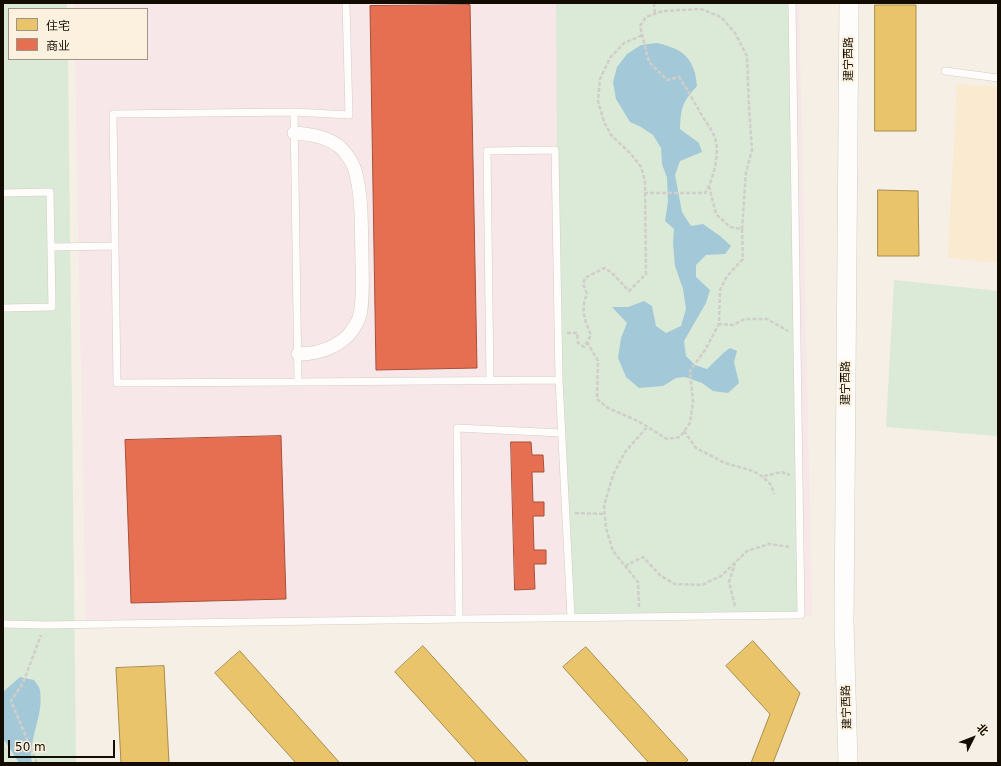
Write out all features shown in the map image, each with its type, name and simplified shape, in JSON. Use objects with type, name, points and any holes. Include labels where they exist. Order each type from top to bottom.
[{"type":"street","name":"建宁西路","points":[[848,763],[844,622],[849,3]]},
{"type":"street","points":[[294,133],[323,137],[342,149],[355,168],[360,189],[362,292],[359,318],[348,336],[329,349],[307,354],[298,354]]},
{"type":"lane","points":[[346,3],[349,115],[294,112],[113,114],[117,384],[559,380]]},
{"type":"lane","points":[[3,624],[45,625],[459,618],[801,615],[792,3]]},
{"type":"lane","points":[[945,71],[998,78]]},
{"type":"lane","points":[[294,112],[298,382]]},
{"type":"lane","points":[[490,381],[486,151],[555,150],[559,380],[571,617]]},
{"type":"lane","points":[[3,193],[50,192],[52,307],[3,308]]},
{"type":"lane","points":[[51,247],[115,246]]},
{"type":"lane","points":[[459,618],[457,428],[561,433]]},
{"type":"path","points":[[654,3],[655,14]]},
{"type":"path","points":[[587,342],[598,361],[597,399],[608,408],[638,421],[667,439],[680,436],[690,423],[693,402],[690,371],[699,360],[719,324],[720,290],[727,276],[743,259],[742,229],[746,172],[752,150],[747,56],[736,33],[721,17],[702,10],[663,11],[646,17],[640,26],[649,62],[667,80],[679,77],[710,127],[716,142],[715,165],[709,186],[705,193],[644,193]]},
{"type":"path","points":[[558,332],[577,333],[578,343],[584,347],[591,335],[584,319],[583,302],[587,294],[583,284],[585,278],[604,268],[612,272],[629,290],[646,274],[645,181],[641,167],[631,154],[611,135],[604,122],[598,101],[600,79],[610,58],[624,43],[643,35]]},
{"type":"path","points":[[709,186],[716,214],[730,228],[742,229]]},
{"type":"path","points":[[719,324],[733,325],[745,319],[767,320],[797,336]]},
{"type":"path","points":[[640,617],[638,582],[613,551],[606,528],[604,506],[616,470],[625,452],[647,427]]},
{"type":"path","points":[[684,431],[696,448],[725,463],[763,476],[771,485],[774,494]]},
{"type":"path","points":[[763,476],[782,472],[799,478]]},
{"type":"path","points":[[565,513],[605,514]]},
{"type":"path","points":[[625,566],[643,557],[661,576],[675,584],[702,586],[721,576],[747,551],[769,544],[800,548]]},
{"type":"path","points":[[736,562],[729,582],[732,598],[739,616]]},
{"type":"path","points":[[37,763],[11,701],[23,683],[45,625]]},
{"type":"shaded area","points":[[74,3],[799,3],[812,615],[86,626],[75,60],[148,60],[148,8],[74,8]]},
{"type":"shaded area","points":[[957,84],[998,87],[998,263],[948,258]]},
{"type":"green space","points":[[3,3],[67,3],[67,8],[8,8],[8,60],[68,60],[76,763],[3,763]]},
{"type":"green space","points":[[556,3],[792,3],[801,615],[571,617],[558,332]]},
{"type":"green space","points":[[894,280],[998,291],[998,436],[886,427]]},
{"type":"water","points":[[657,43],[680,51],[691,64],[696,78],[697,86],[685,101],[683,106],[680,129],[699,143],[702,152],[680,161],[675,175],[682,212],[691,226],[703,224],[731,246],[725,254],[706,255],[696,265],[696,277],[710,290],[706,303],[684,341],[686,356],[695,365],[707,369],[730,348],[737,351],[734,362],[739,383],[728,393],[713,391],[702,383],[685,377],[676,378],[663,386],[639,388],[626,377],[618,358],[621,338],[627,323],[612,307],[628,307],[644,301],[652,306],[656,326],[666,333],[681,326],[686,309],[683,289],[675,266],[673,243],[674,229],[665,221],[668,202],[667,178],[662,164],[661,148],[653,135],[630,122],[616,99],[613,82],[617,67],[627,54],[641,45]]},
{"type":"water","points":[[20,677],[34,680],[40,690],[41,700],[32,745],[32,763],[19,763],[3,738],[3,695],[5,690]]},
{"type":"building: 住宅","points":[[875,5],[916,5],[916,131],[875,131]]},
{"type":"building: 住宅","points":[[878,190],[918,191],[919,256],[878,256]]},
{"type":"building: 住宅","points":[[753,641],[800,693],[773,763],[751,763],[770,714],[726,666]]},
{"type":"building: 住宅","points":[[423,646],[528,762],[527,763],[477,763],[395,672]]},
{"type":"building: 住宅","points":[[586,647],[688,760],[685,763],[649,763],[563,667]]},
{"type":"building: 住宅","points":[[240,651],[339,762],[338,763],[296,763],[215,673]]},
{"type":"building: 住宅","points":[[164,666],[169,763],[121,763],[116,668]]},
{"type":"building: 商业","points":[[470,5],[477,368],[376,370],[370,6]]},
{"type":"building: 商业","points":[[281,436],[286,599],[131,603],[125,440]]},
{"type":"building: 商业","points":[[511,442],[531,442],[532,455],[543,455],[544,472],[532,472],[533,502],[544,502],[544,516],[533,516],[534,550],[546,550],[546,564],[534,564],[535,589],[515,590]]}]
